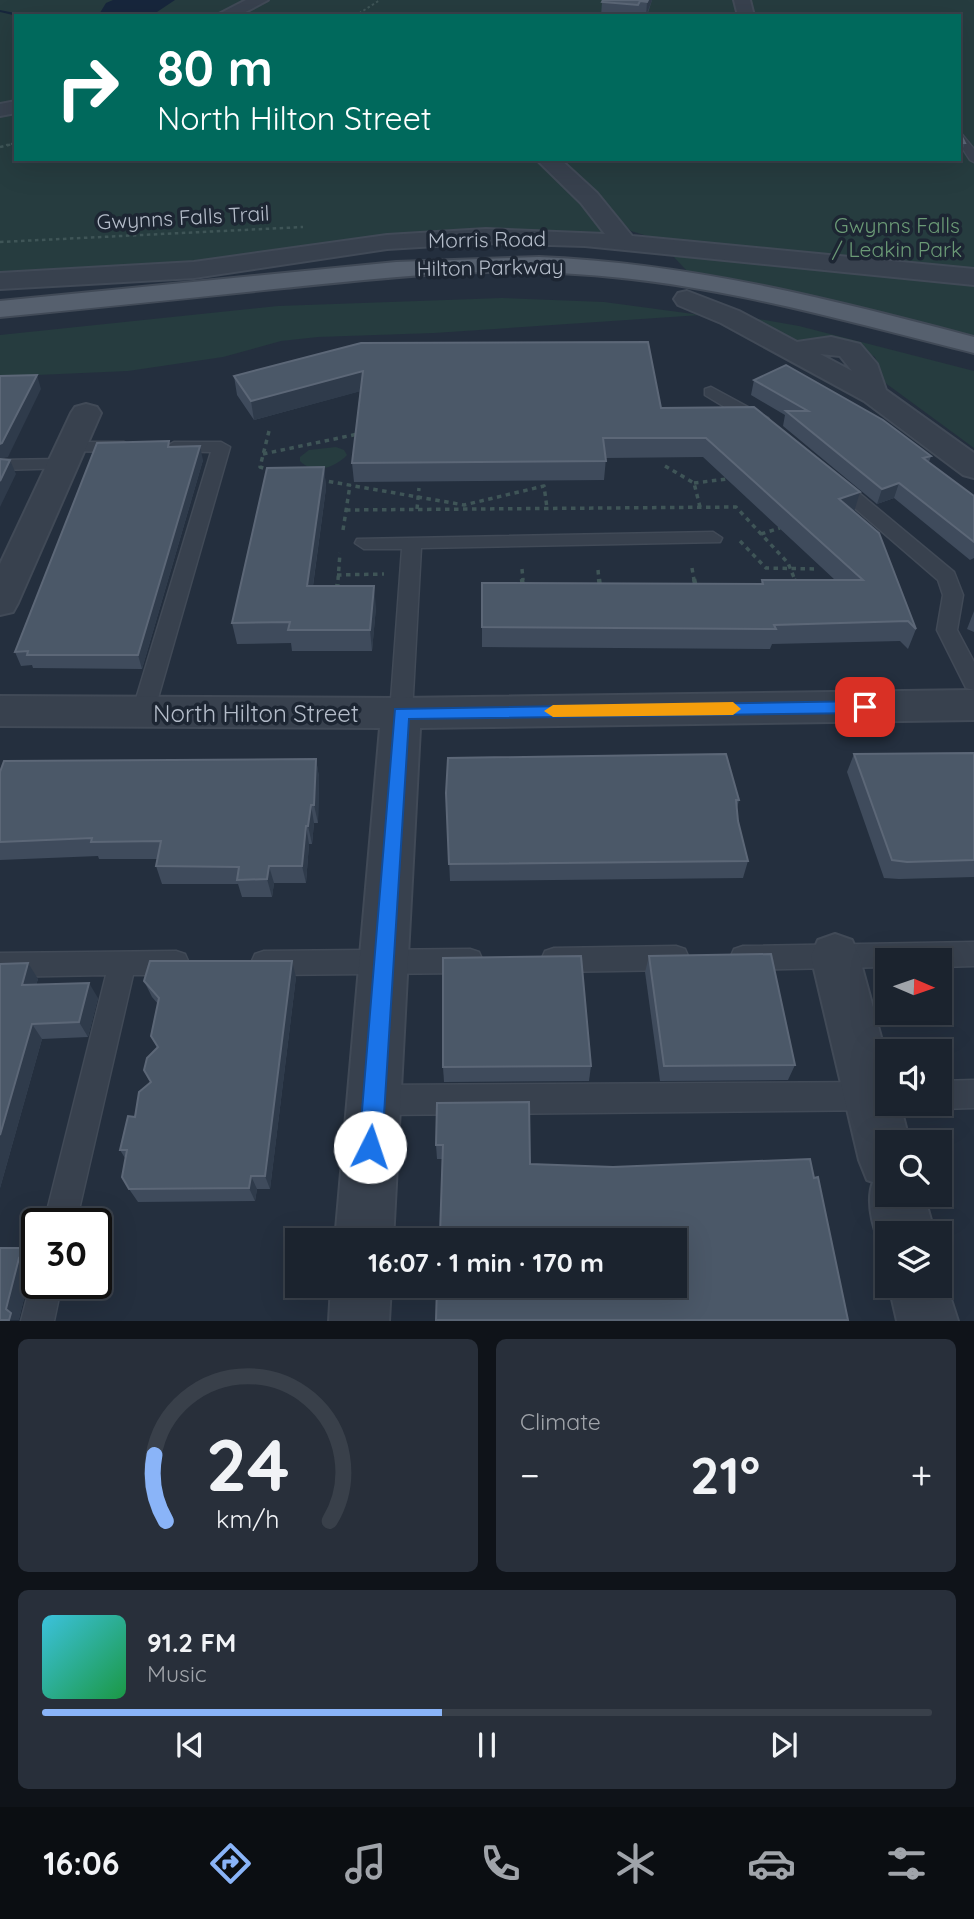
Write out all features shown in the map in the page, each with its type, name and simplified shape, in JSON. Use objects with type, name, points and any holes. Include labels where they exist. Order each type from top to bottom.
[{"type":"main road","name":"Hilton Parkway","points":[[0,309],[442,266],[572,266],[661,275],[740,289],[876,319],[974,345]]},
{"type":"main road","name":"Hilton Parkway","points":[[0,327],[446,285],[600,289],[687,299],[790,318],[974,364]]},
{"type":"street","points":[[228,14],[260,0]]},
{"type":"street","points":[[549,161],[589,198],[625,243]]},
{"type":"street","name":"Morris Road","points":[[0,281],[194,270],[387,242],[534,236],[974,277]]},
{"type":"street","points":[[687,299],[730,317],[874,395],[974,468]]},
{"type":"street","points":[[0,603],[86,412]]},
{"type":"street","name":"North Hilton Street","points":[[0,711],[401,713],[974,705]]},
{"type":"street","points":[[365,1228],[401,713]]},
{"type":"street","points":[[835,956],[875,1083]]},
{"type":"street","points":[[359,1321],[360,1298]]},
{"type":"street","points":[[922,1298],[928,1321]]},
{"type":"lane","points":[[961,137],[974,158]]},
{"type":"lane","points":[[711,392],[780,436]]},
{"type":"lane","points":[[0,465],[146,447],[221,447],[143,712]]},
{"type":"lane","points":[[821,471],[947,577],[953,595],[947,630],[974,682]]},
{"type":"lane","points":[[364,543],[713,538]]},
{"type":"lane","points":[[401,713],[412,542]]},
{"type":"lane","points":[[532,961],[974,954]]},
{"type":"lane","points":[[240,963],[490,961]]},
{"type":"lane","points":[[0,965],[201,963]]},
{"type":"lane","points":[[64,1208],[122,964]]},
{"type":"lane","points":[[952,1095],[974,1094]]},
{"type":"lane","points":[[374,1100],[875,1096]]},
{"type":"lane","points":[[37,1321],[42,1299]]},
{"type":"path","points":[[358,14],[380,0]]},
{"type":"path","name":"Gwynns Falls Trail","points":[[0,242],[316,227]]},
{"type":"path","points":[[269,431],[260,467],[281,472]]},
{"type":"path","points":[[263,454],[361,434]]},
{"type":"path","points":[[665,466],[694,484],[727,479]]},
{"type":"path","points":[[315,479],[464,507],[544,486],[547,508]]},
{"type":"path","points":[[694,484],[700,507]]},
{"type":"path","points":[[417,509],[419,488]]},
{"type":"path","points":[[346,510],[736,507],[790,568],[796,584],[809,584]]},
{"type":"path","points":[[761,534],[780,528]]},
{"type":"path","points":[[740,541],[766,568],[817,569]]},
{"type":"path","points":[[692,568],[698,598]]},
{"type":"path","points":[[522,569],[524,598]]},
{"type":"path","points":[[598,570],[600,591]]},
{"type":"green space","points":[[0,0],[256,0],[224,14],[14,14],[14,105],[0,108]]},
{"type":"green space","points":[[268,0],[739,0],[742,14],[236,14]]},
{"type":"green space","name":"Gwynns Falls / Leakin Park","points":[[749,0],[974,0],[974,336],[783,289],[687,271],[657,239],[631,231],[562,161],[961,161],[961,14],[755,14]]},
{"type":"green space","points":[[14,110],[14,161],[543,161],[604,225],[601,232],[488,231],[186,264],[0,276],[0,113]]},
{"type":"green space","points":[[502,298],[604,302],[701,315],[434,333],[318,337],[281,341],[223,357],[128,371],[37,375],[0,385],[0,335],[278,306]]},
{"type":"green space","name":"Gwynns Falls / Leakin Park","points":[[753,318],[799,326],[974,371],[974,448],[884,382],[875,357],[860,348],[794,343]]},
{"type":"green space","points":[[336,447],[344,450],[347,455],[330,466],[311,468],[300,461],[300,457],[309,450]]},
{"type":"water","points":[[113,0],[175,0],[154,14],[99,14],[106,3]]},
{"type":"building","points":[[648,0],[640,1],[638,5],[602,2]]},
{"type":"building","points":[[648,342],[661,408],[754,407],[860,492],[839,499],[879,533],[916,629],[908,621],[774,625],[776,629],[482,627],[482,583],[763,584],[762,580],[863,580],[706,438],[603,438],[606,461],[352,463],[363,371],[251,401],[234,376],[361,343]]},
{"type":"building","points":[[786,365],[883,420],[931,456],[923,458],[974,496],[974,542],[899,483],[882,489],[786,411],[808,411],[754,380]]},
{"type":"building","points":[[37,375],[2,443],[0,444],[0,376]]},
{"type":"building","points":[[169,441],[168,447],[200,446],[138,655],[27,655],[28,651],[15,652],[97,443]]},
{"type":"building","points":[[0,459],[10,460],[0,481]]},
{"type":"building","points":[[324,467],[307,586],[374,586],[370,630],[288,630],[290,622],[232,623],[267,468]]},
{"type":"building","points":[[974,753],[974,860],[892,860],[854,754]]},
{"type":"building","points":[[726,754],[739,800],[736,800],[738,821],[748,861],[449,864],[446,793],[448,758]]},
{"type":"building","points":[[316,759],[314,805],[311,805],[306,826],[302,866],[269,866],[267,879],[237,880],[239,867],[156,866],[161,841],[91,842],[92,838],[0,842],[0,772],[4,761]]},
{"type":"building","points":[[771,954],[795,1065],[664,1066],[649,956]]},
{"type":"building","points":[[581,956],[591,1066],[443,1067],[443,958]]},
{"type":"building","points":[[150,961],[292,961],[265,1176],[251,1176],[249,1188],[129,1189],[122,1177],[127,1150],[120,1150],[128,1116],[135,1117],[139,1092],[151,1082],[144,1070],[147,1058],[158,1047],[151,1036],[159,998],[144,981]]},
{"type":"building","points":[[28,963],[22,985],[89,983],[79,1022],[32,1024],[0,1135],[0,964]]},
{"type":"building","points":[[529,1102],[530,1164],[613,1167],[810,1159],[814,1178],[818,1177],[848,1320],[436,1320],[437,1298],[687,1298],[687,1228],[440,1228],[443,1145],[436,1145],[437,1103]]},
{"type":"building","points":[[0,1248],[21,1248],[21,1258],[6,1309],[11,1313],[9,1320],[0,1320]]},
{"type":"waterway","points":[[0,11],[13,14]]},
{"type":"slow traffic","points":[[553,711],[733,709]]},
{"type":"route","points":[[370,1147],[401,713],[865,707]]}]
